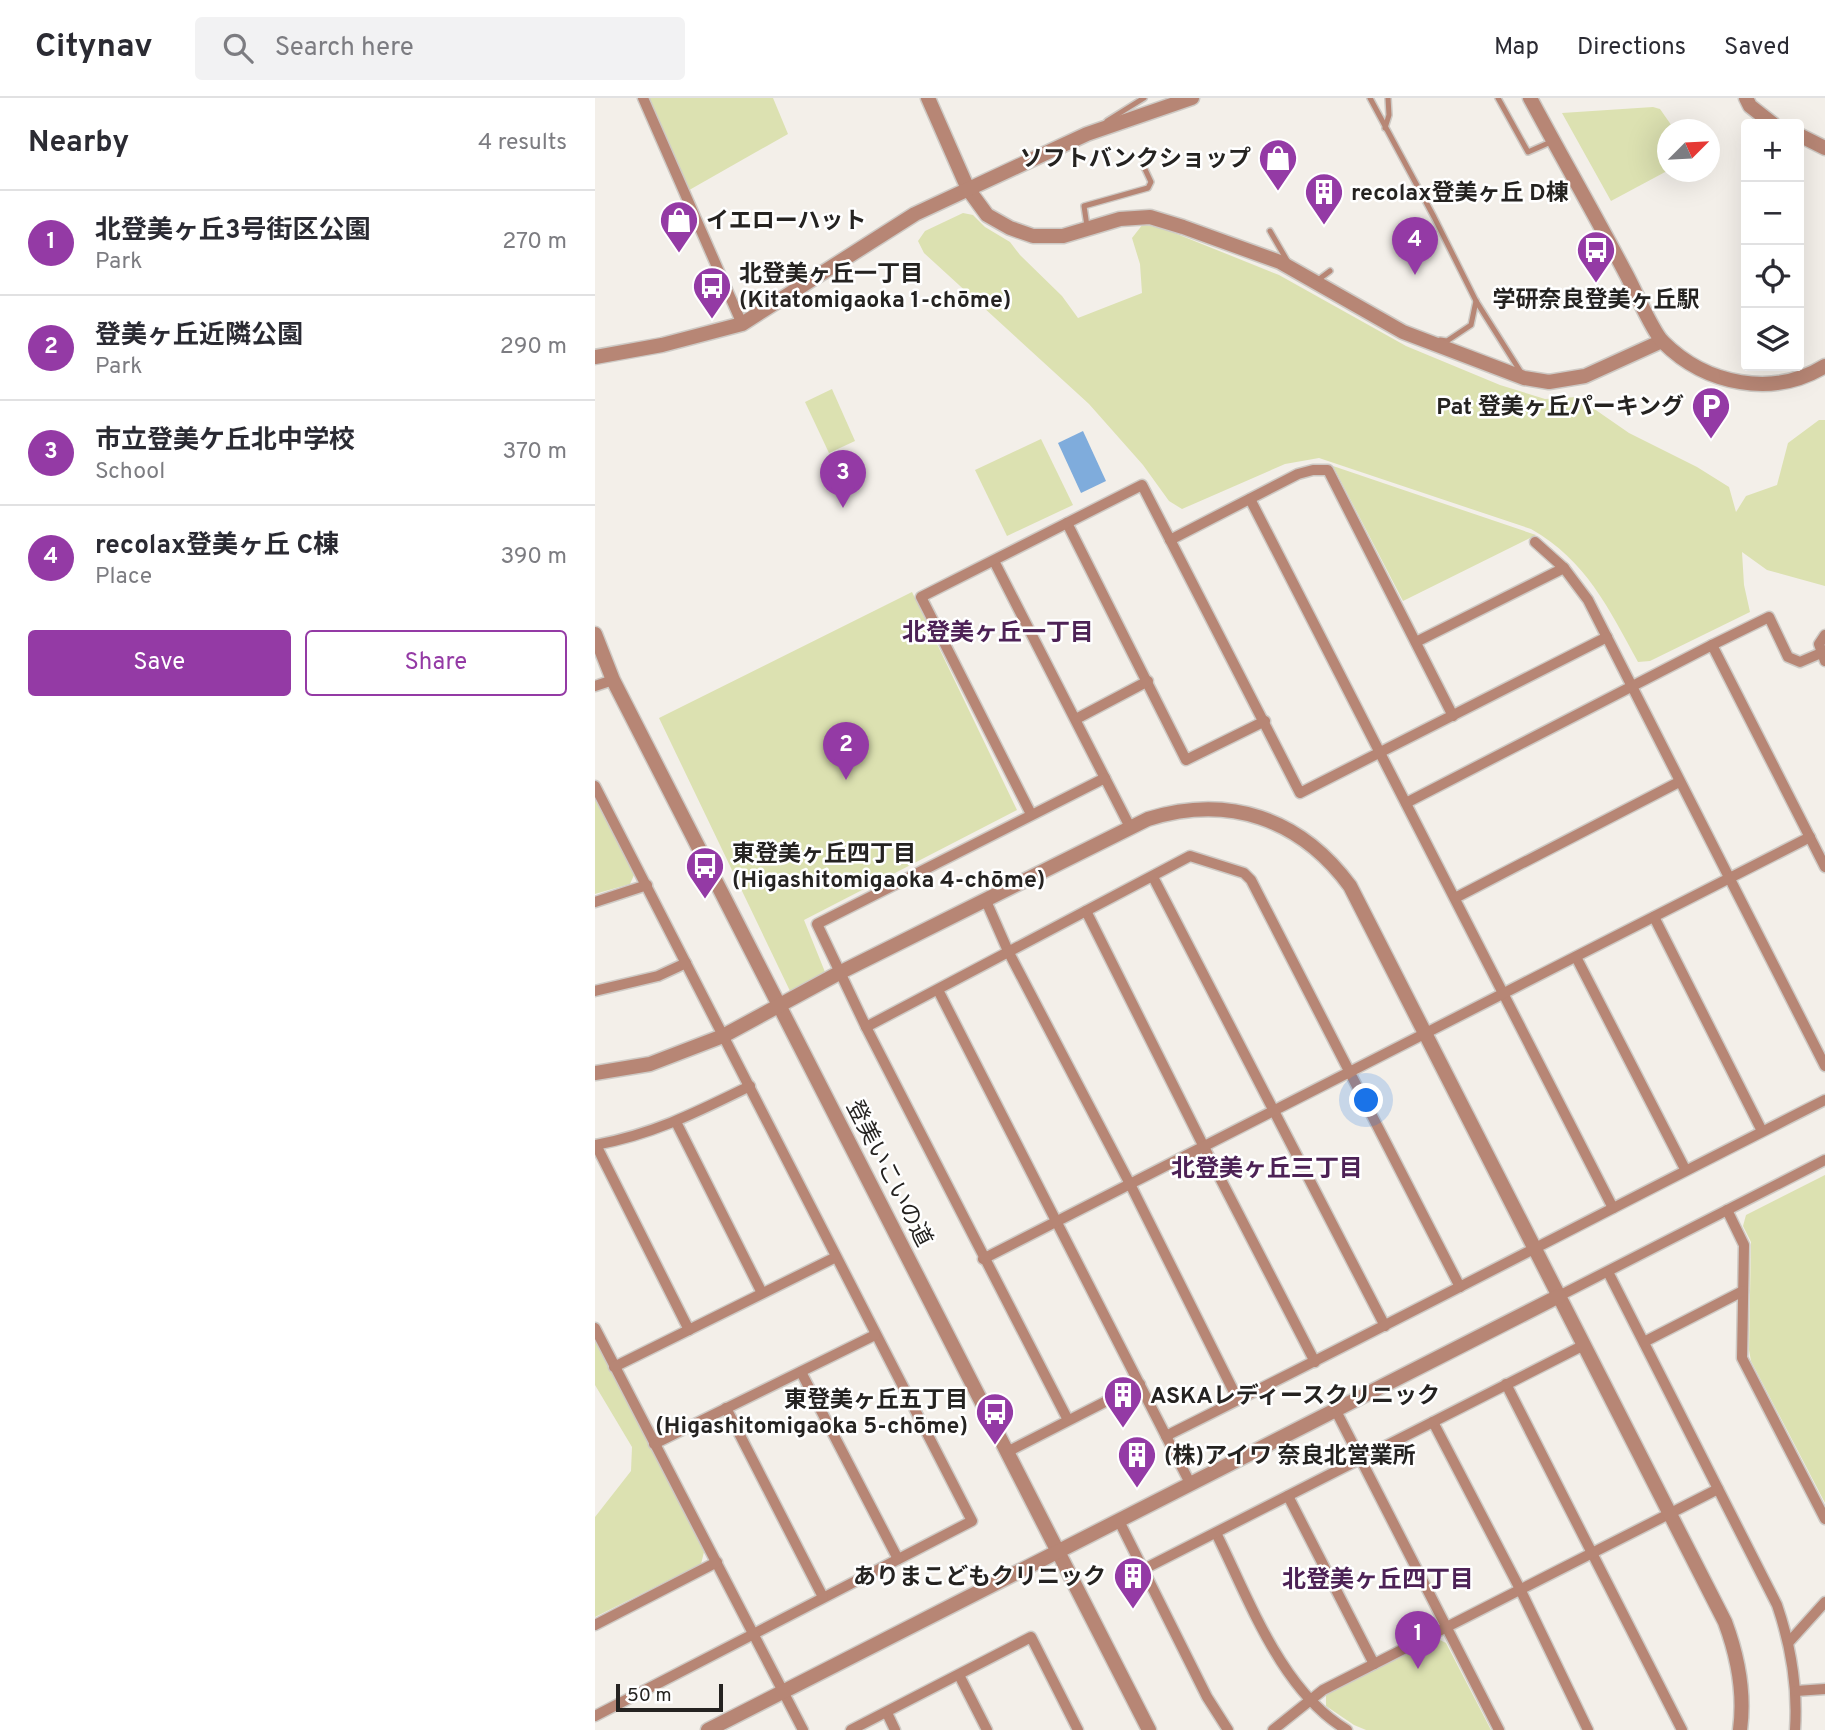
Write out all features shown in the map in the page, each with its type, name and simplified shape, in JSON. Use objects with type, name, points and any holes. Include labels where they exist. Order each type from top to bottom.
[{"type":"street","points":[[643,98],[742,324]]},
{"type":"street","points":[[928,98],[968,189],[987,215],[1033,236],[1063,236],[1120,219],[1150,217],[1291,268],[1316,282],[1362,301],[1402,332],[1524,379],[1549,382],[1585,376],[1662,341]]},
{"type":"street","points":[[595,356],[662,345],[742,324],[915,214],[1087,134],[1192,98]]},
{"type":"street","points":[[1530,98],[1662,341],[1704,370],[1729,381],[1755,386],[1799,379],[1825,366]]},
{"type":"street","points":[[1745,98],[1750,106],[1767,119]]},
{"type":"street","points":[[1804,138],[1825,148]]},
{"type":"street","points":[[1170,540],[1298,474],[1328,470],[1453,716]]},
{"type":"street","points":[[1031,814],[921,597],[1142,485],[1300,793],[1607,637]]},
{"type":"street","points":[[1250,499],[1613,1208]]},
{"type":"street","points":[[1067,523],[1186,760],[1265,722]]},
{"type":"street","points":[[1535,542],[1564,568],[1588,600],[1825,1066]]},
{"type":"street","points":[[994,561],[1130,827]]},
{"type":"street","points":[[1416,642],[1564,568]]},
{"type":"street","points":[[1406,803],[1769,617],[1788,657],[1800,662],[1823,657],[1819,644],[1825,635]]},
{"type":"street","name":"登美いこいの道","points":[[595,634],[613,680],[1149,1730]]},
{"type":"street","points":[[1712,645],[1825,867]]},
{"type":"street","points":[[595,686],[613,680]]},
{"type":"street","points":[[1076,719],[1148,681]]},
{"type":"street","points":[[1068,1420],[983,1259],[817,924],[1105,778]]},
{"type":"street","points":[[1455,898],[1679,782]]},
{"type":"street","points":[[595,786],[972,1521],[595,1716]]},
{"type":"street","points":[[595,1073],[650,1064],[723,1036],[839,973],[1130,827],[1167,813],[1206,808],[1245,813],[1298,835],[1327,858],[1350,886],[1725,1622],[1733,1643],[1741,1685],[1740,1730]]},
{"type":"street","points":[[983,1259],[1810,837]]},
{"type":"street","points":[[866,1027],[1190,856],[1244,873],[1251,880],[1460,1287]]},
{"type":"street","points":[[1153,877],[1385,1326]]},
{"type":"street","points":[[595,901],[646,885]]},
{"type":"street","points":[[986,901],[1008,951],[1130,1184],[1238,1400]]},
{"type":"street","points":[[1086,911],[1315,1362]]},
{"type":"street","points":[[1654,917],[1762,1131]]},
{"type":"street","points":[[1576,957],[1685,1169]]},
{"type":"street","points":[[595,990],[648,979],[686,963]]},
{"type":"street","points":[[938,990],[1191,1485]]},
{"type":"street","points":[[689,1330],[595,1145],[637,1136],[676,1122],[750,1086]]},
{"type":"street","points":[[1167,1436],[1535,1249],[1685,1169],[1825,1100]]},
{"type":"street","points":[[676,1122],[762,1293]]},
{"type":"street","points":[[708,1730],[1825,1160]]},
{"type":"street","points":[[1727,1210],[1744,1245],[1742,1358],[1825,1519]]},
{"type":"street","points":[[614,1367],[837,1257]]},
{"type":"street","points":[[1608,1272],[1769,1587],[1789,1642],[1796,1690],[1795,1730]]},
{"type":"street","points":[[1644,1342],[1743,1291]]},
{"type":"street","points":[[595,1328],[803,1730]]},
{"type":"street","points":[[654,1444],[876,1335]]},
{"type":"street","points":[[1142,1570],[1584,1345]]},
{"type":"street","points":[[801,1372],[898,1559]]},
{"type":"street","points":[[1007,1452],[1140,1384]]},
{"type":"street","points":[[1506,1384],[1682,1730]]},
{"type":"street","points":[[726,1408],[823,1597]]},
{"type":"street","points":[[1336,1410],[1499,1730]]},
{"type":"street","points":[[1433,1422],[1520,1589],[1588,1730]]},
{"type":"street","points":[[1273,1730],[1309,1699],[1718,1489]]},
{"type":"street","points":[[1288,1496],[1374,1664]]},
{"type":"street","points":[[1119,1521],[1207,1697],[1227,1730]]},
{"type":"street","points":[[1216,1533],[1282,1664],[1309,1699],[1347,1730]]},
{"type":"street","points":[[595,1625],[717,1562]]},
{"type":"street","points":[[1789,1642],[1825,1602]]},
{"type":"street","points":[[851,1730],[1031,1637],[1078,1730]]},
{"type":"street","points":[[959,1675],[987,1730]]},
{"type":"street","points":[[1796,1690],[1825,1689]]},
{"type":"street","points":[[887,1713],[895,1730]]},
{"type":"lane","points":[[1087,134],[1144,98]]},
{"type":"lane","points":[[1370,98],[1476,301],[1524,379]]},
{"type":"lane","points":[[1385,128],[1389,115],[1388,98]]},
{"type":"lane","points":[[1498,98],[1528,152],[1553,141]]},
{"type":"lane","points":[[1087,229],[1084,206],[1149,188],[1151,182],[1143,165]]},
{"type":"lane","points":[[1271,231],[1291,268]]},
{"type":"lane","points":[[1316,282],[1330,271]]},
{"type":"lane","points":[[1402,332],[1447,341],[1471,326],[1476,301]]},
{"type":"green space","points":[[643,98],[773,98],[788,134],[684,193]]},
{"type":"green space","points":[[1653,107],[1660,109],[1667,119],[1657,119],[1657,176],[1611,201],[1562,113]]},
{"type":"green space","points":[[963,213],[973,215],[985,227],[1010,242],[1062,296],[1078,318],[1142,293],[1140,264],[1132,238],[1143,224],[1167,230],[1279,275],[1406,346],[1500,385],[1545,399],[1577,397],[1629,433],[1697,467],[1729,487],[1736,512],[1746,496],[1777,485],[1788,443],[1819,420],[1825,420],[1825,586],[1767,570],[1742,552],[1744,585],[1750,612],[1650,661],[1638,662],[1594,587],[1567,555],[1531,529],[1319,458],[1285,464],[1182,509],[1169,501],[1143,465],[1089,404],[924,253],[918,241],[925,231]]},
{"type":"green space","points":[[832,389],[855,441],[829,453],[805,402]]},
{"type":"green space","points":[[1041,439],[1073,505],[1007,536],[975,470]]},
{"type":"green space","points":[[1333,466],[1536,535],[1403,601]]},
{"type":"green space","points":[[912,592],[1017,810],[804,920],[825,972],[790,991],[659,718]]},
{"type":"green space","points":[[595,799],[634,875],[630,884],[595,894]]},
{"type":"green space","points":[[1825,1175],[1825,1503],[1751,1361],[1751,1242],[1743,1226],[1746,1215]]},
{"type":"green space","points":[[595,1337],[704,1552],[701,1564],[595,1617],[595,1517],[631,1471],[632,1447],[595,1385]]},
{"type":"green space","points":[[1438,1639],[1446,1643],[1491,1730],[1366,1730],[1326,1706],[1326,1694]]},
{"type":"water","points":[[1083,431],[1106,481],[1081,493],[1058,443]]},
{"type":"place","name":"ソフトバンクショップ","points":[[1278,192]]},
{"type":"place","name":"recolax登美ヶ丘 D棟","points":[[1324,226]]},
{"type":"place","name":"イエローハット","points":[[679,254]]},
{"type":"place","name":"recolax登美ヶ丘 C棟","points":[[1415,275]]},
{"type":"place","name":"学研奈良登美ヶ丘駅","points":[[1596,284]]},
{"type":"place","name":"北登美ヶ丘一丁目 (Kitatomigaoka 1-chōme)","points":[[712,320]]},
{"type":"place","name":"Pat 登美ヶ丘パーキング","points":[[1711,440]]},
{"type":"place","name":"市立登美ケ丘北中学校","points":[[843,508]]},
{"type":"place","name":"登美ヶ丘近隣公園","points":[[846,780]]},
{"type":"place","name":"東登美ヶ丘四丁目 (Higashitomigaoka 4-chōme)","points":[[705,900]]},
{"type":"place","name":"ASKAレディースクリニック","points":[[1123,1429]]},
{"type":"place","name":"東登美ヶ丘五丁目 (Higashitomigaoka 5-chōme)","points":[[995,1446]]},
{"type":"place","name":"(株)アイワ 奈良北営業所","points":[[1137,1489]]},
{"type":"place","name":"ありまこどもクリニック","points":[[1133,1610]]},
{"type":"place","name":"北登美ヶ丘3号街区公園","points":[[1418,1669]]},
{"type":"district","name":"北登美ヶ丘一丁目","points":[[998,632]]},
{"type":"district","name":"北登美ヶ丘三丁目","points":[[1267,1168]]},
{"type":"district","name":"北登美ヶ丘四丁目","points":[[1378,1579]]}]
